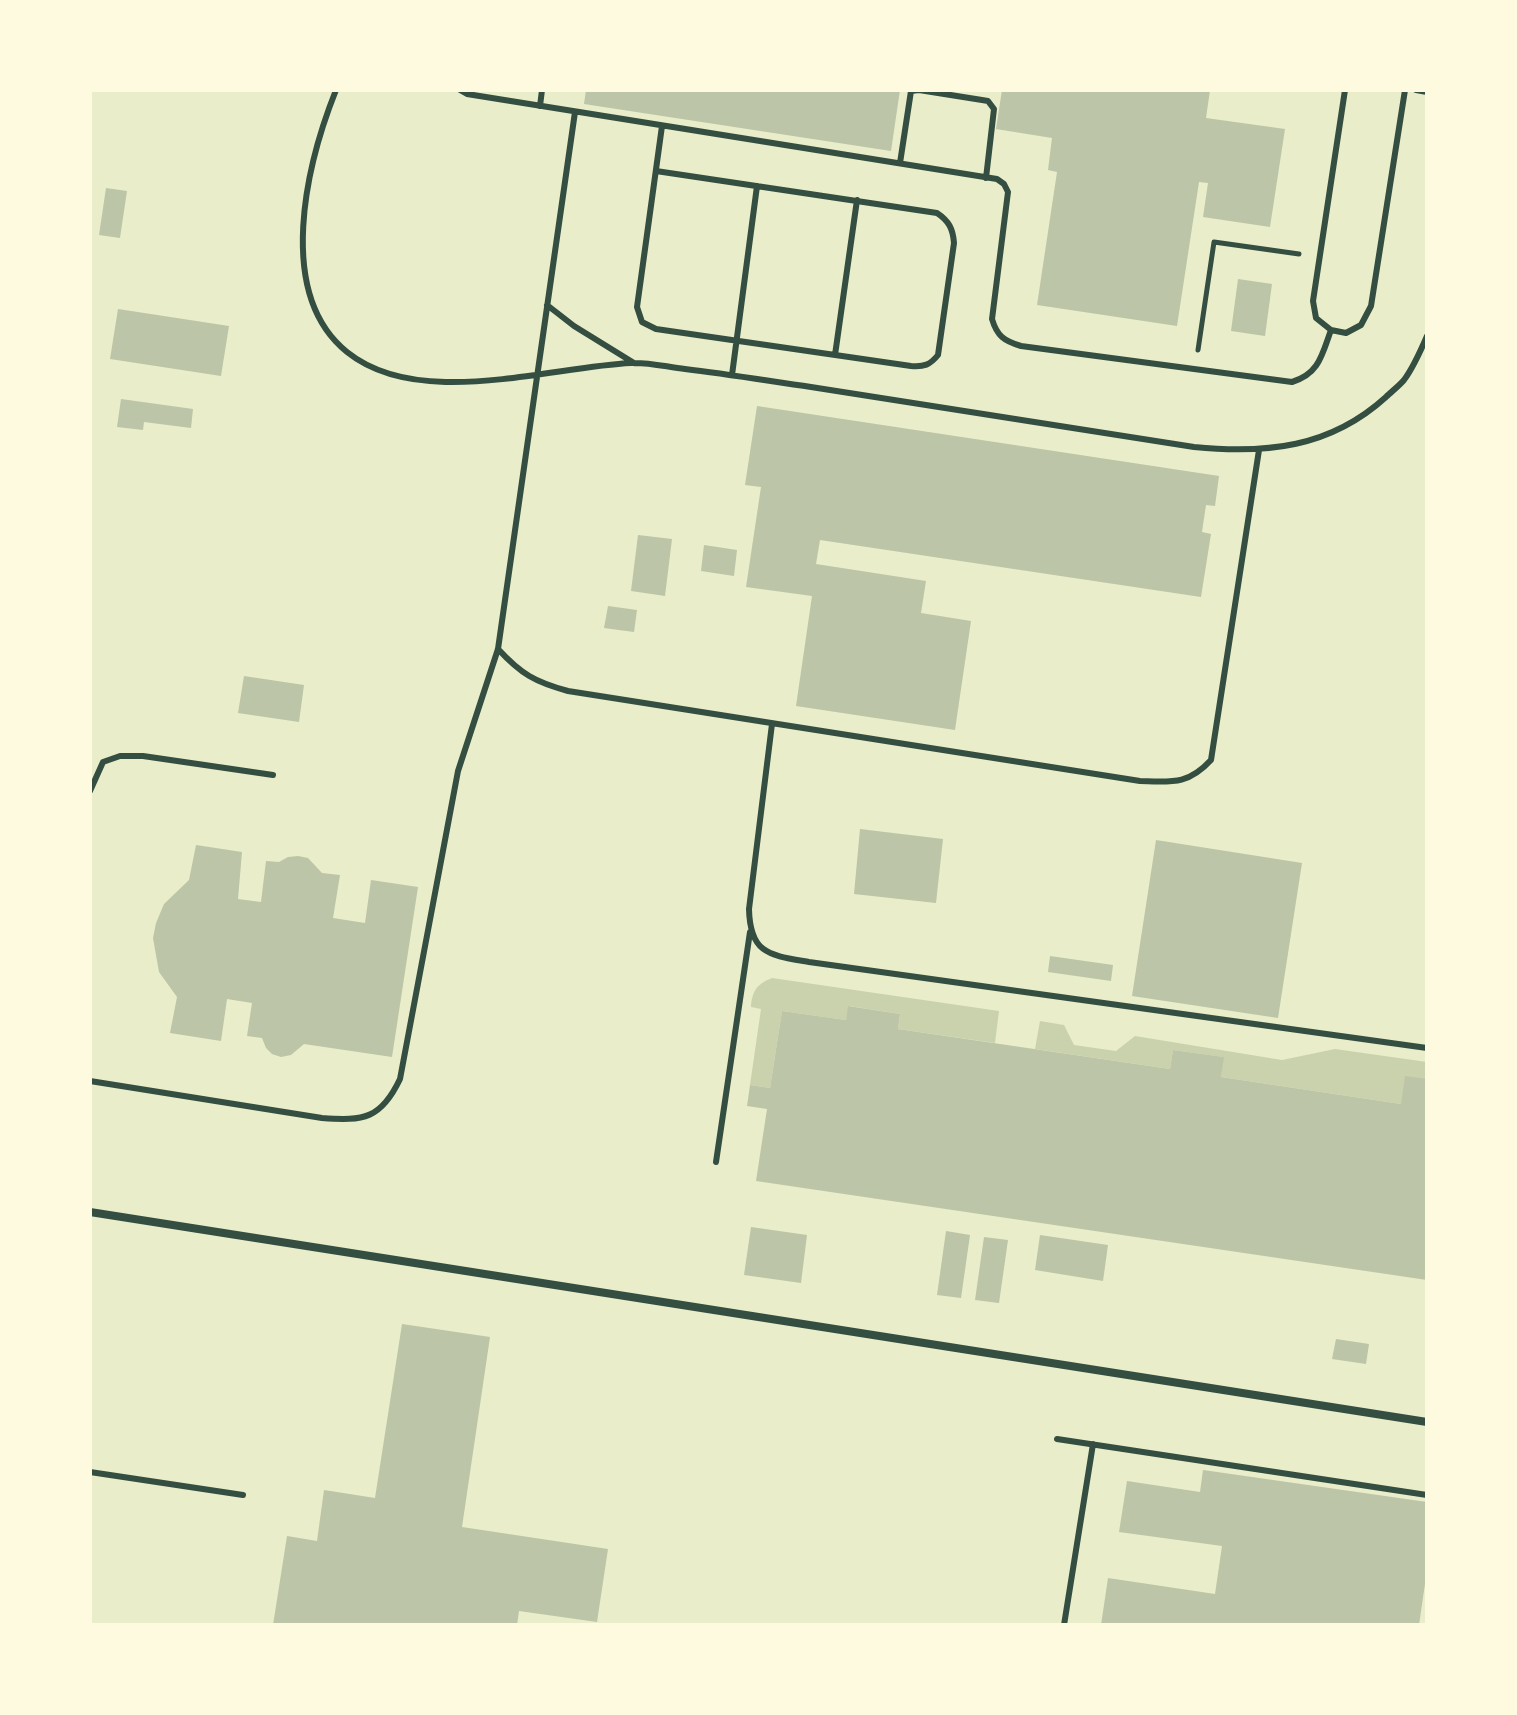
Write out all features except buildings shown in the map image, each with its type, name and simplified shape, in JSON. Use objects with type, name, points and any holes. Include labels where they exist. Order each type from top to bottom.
[{"type":"street","points":[[90,1212],[1427,1422]]},
{"type":"lane","points":[[336,90],[313,162],[304,211],[303,260],[311,301],[325,329],[347,352],[382,371],[412,378],[487,381],[634,363],[732,375],[1194,447],[1259,450],[1301,445],[1336,431],[1370,412],[1404,380],[1427,336]]},
{"type":"lane","points":[[460,90],[467,94],[575,112],[900,163],[1004,184],[1008,192],[992,319],[996,333],[1005,341],[1021,346],[1292,382],[1307,377],[1314,369],[1331,330]]},
{"type":"lane","points":[[540,106],[542,90]]},
{"type":"lane","points":[[1345,90],[1313,301],[1316,318],[1331,330],[1346,333],[1361,325],[1371,306],[1405,90]]},
{"type":"lane","points":[[1416,90],[1427,92]]},
{"type":"lane","points":[[900,163],[911,91],[988,101],[994,109],[986,178]]},
{"type":"lane","points":[[90,1081],[350,1120],[373,1115],[389,1101],[400,1079],[458,771],[498,649],[575,112]]},
{"type":"lane","points":[[656,171],[937,213],[947,220],[953,231],[954,243],[941,345],[932,363],[922,367],[835,355],[656,329],[642,322],[637,307],[662,126]]},
{"type":"lane","points":[[732,375],[757,186]]},
{"type":"lane","points":[[835,355],[857,200]]},
{"type":"lane","points":[[547,305],[574,326],[634,363]]},
{"type":"lane","points":[[498,649],[519,672],[540,684],[568,691],[1140,781],[1173,782],[1198,774],[1211,760],[1259,450]]},
{"type":"lane","points":[[716,1162],[750,932],[749,909],[772,724]]},
{"type":"lane","points":[[90,791],[103,762],[120,756],[143,756],[273,775]]},
{"type":"lane","points":[[750,932],[760,947],[782,957],[809,962],[1427,1048]]},
{"type":"lane","points":[[1057,1439],[1427,1495]]},
{"type":"lane","points":[[1064,1625],[1093,1444]]},
{"type":"lane","points":[[90,1472],[243,1495]]},
{"type":"path","points":[[1195,370],[1214,242],[1319,257]]},
{"type":"green space","points":[[772,978],[999,1011],[995,1043],[898,1029],[900,1014],[849,1006],[846,1020],[782,1011],[770,1088],[750,1085],[761,1009],[751,1007],[752,1001],[756,989]]},
{"type":"green space","points":[[1040,1021],[1064,1025],[1074,1045],[1116,1051],[1135,1036],[1282,1060],[1335,1049],[1427,1062],[1427,1079],[1401,1104],[1221,1077],[1223,1057],[1173,1050],[1170,1069],[1035,1049]]}]
